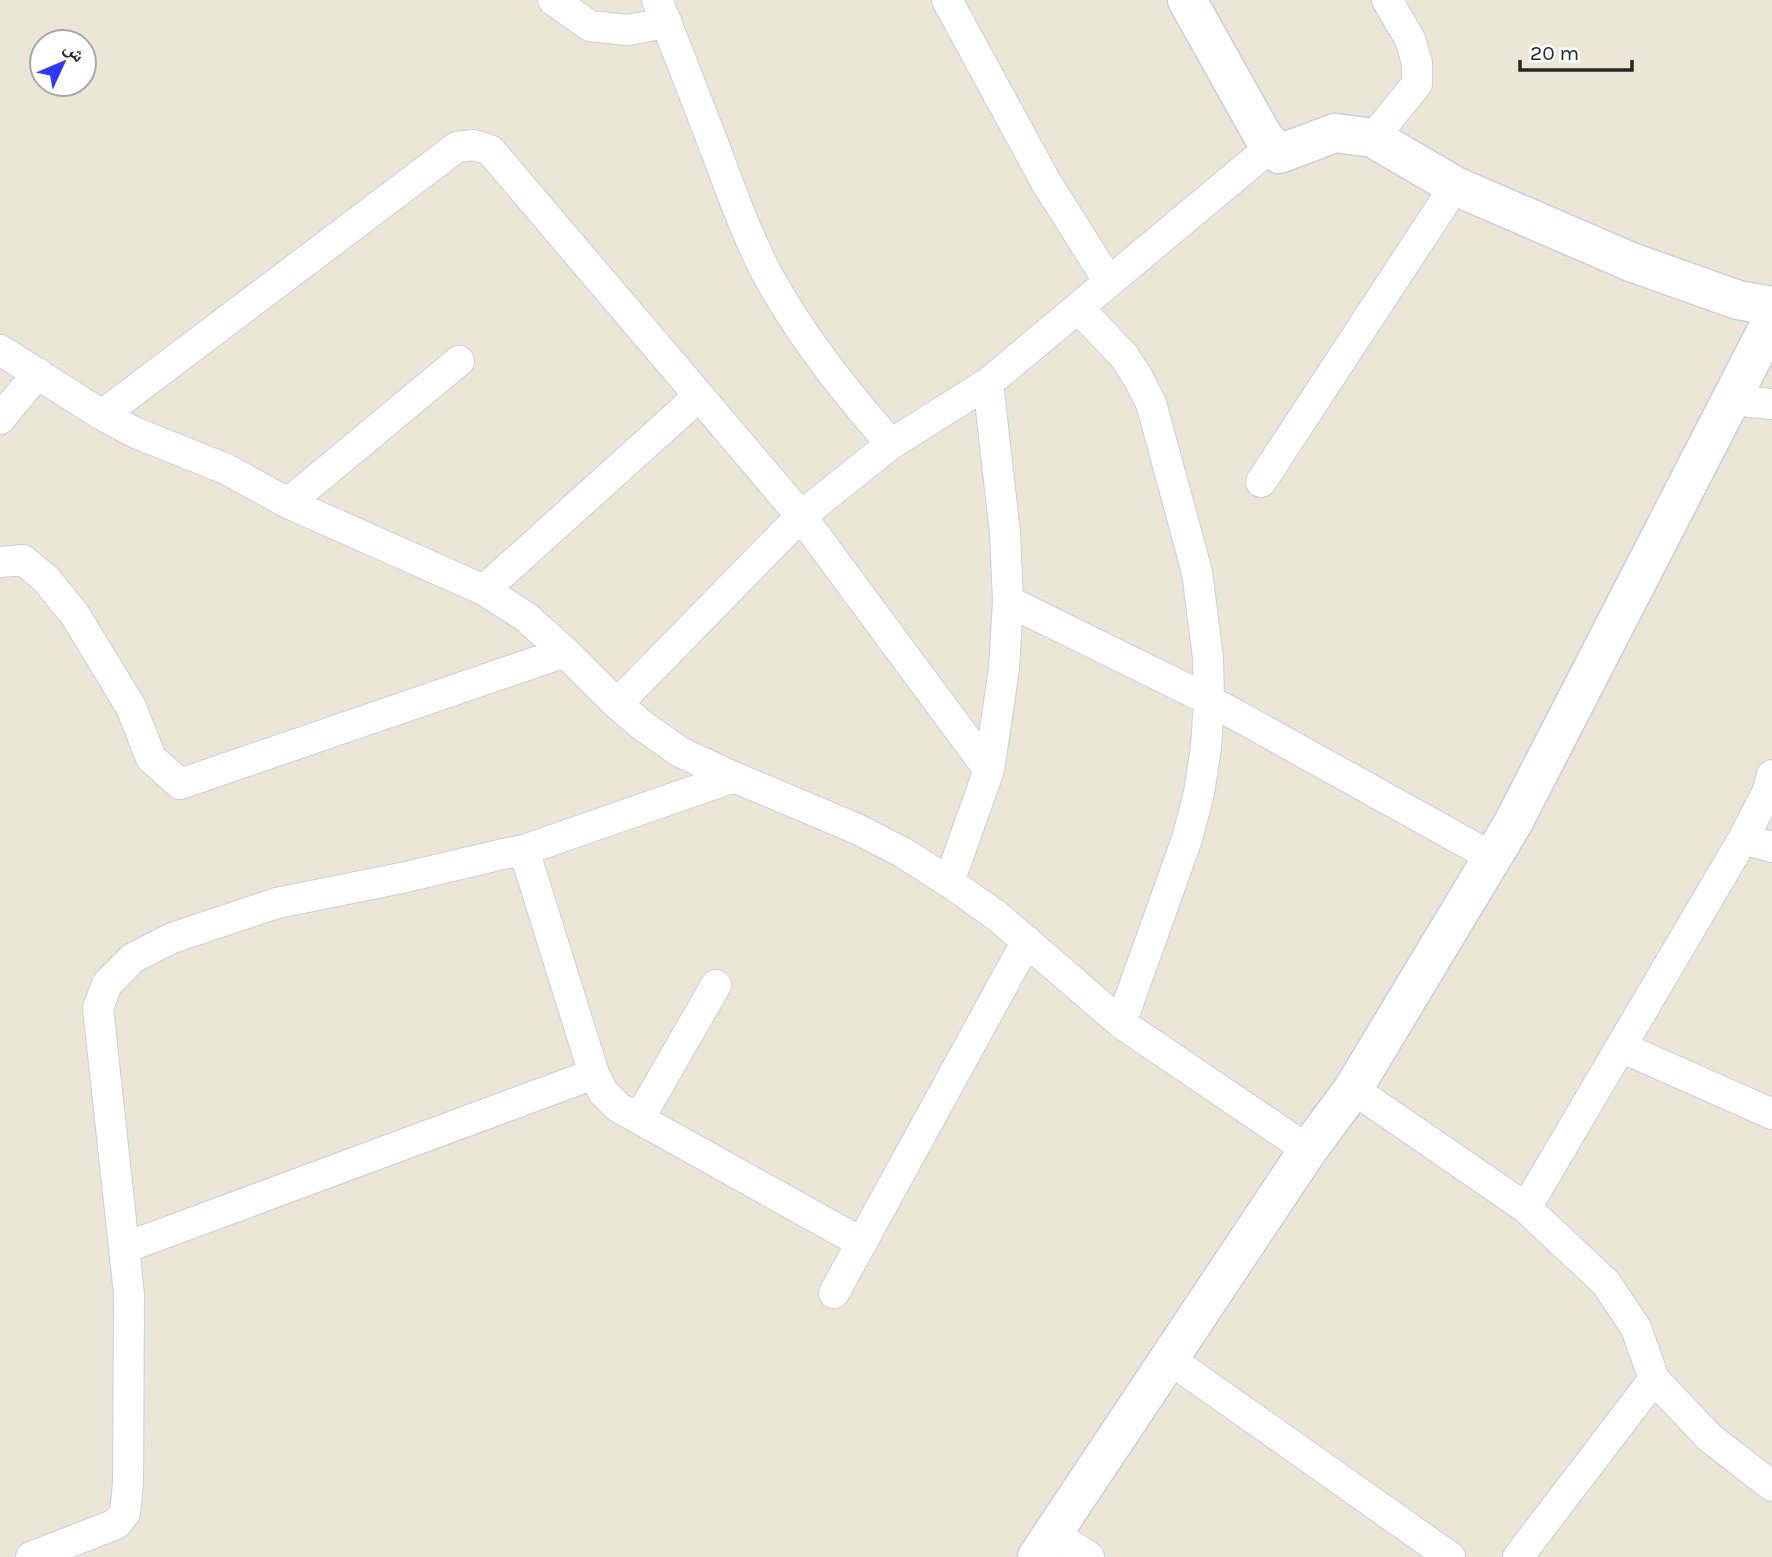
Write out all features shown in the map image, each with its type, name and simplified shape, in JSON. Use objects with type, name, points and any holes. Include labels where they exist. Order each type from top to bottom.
[{"type":"street","points":[[554,0],[590,26],[627,30],[662,12],[745,229],[765,270],[819,356],[891,444]]},
{"type":"street","points":[[947,0],[1046,183],[1109,282]]},
{"type":"street","points":[[1187,0],[1263,136],[1279,153],[1335,133],[1373,138],[1455,186],[1631,262],[1738,300],[1772,306]]},
{"type":"street","points":[[1373,138],[1417,84],[1417,63],[1409,39],[1387,0]]},
{"type":"street","points":[[102,415],[457,147],[474,145],[490,150],[801,516],[989,770]]},
{"type":"street","points":[[617,704],[801,516],[891,444],[988,383],[1272,146]]},
{"type":"street","points":[[1261,482],[1455,186]]},
{"type":"street","points":[[1078,308],[1124,356],[1151,403],[1197,572],[1208,658],[1206,747],[1199,793],[1190,828],[1121,1023]]},
{"type":"street","points":[[1089,1557],[1045,1545],[1308,1150],[1353,1089],[1513,823],[1772,320]]},
{"type":"street","points":[[0,350],[102,415],[136,433],[226,469],[288,503],[484,590],[527,617],[643,726],[680,751],[857,829],[902,852],[949,881],[997,916],[1121,1023],[1308,1150]]},
{"type":"street","points":[[288,503],[459,361]]},
{"type":"street","points":[[0,419],[38,373]]},
{"type":"street","points":[[949,881],[989,770],[1004,669],[1008,601],[1005,533],[988,383]]},
{"type":"street","points":[[484,590],[699,396]]},
{"type":"street","points":[[1731,400],[1772,404]]},
{"type":"street","points":[[0,562],[23,560],[46,579],[75,615],[131,707],[150,758],[180,784],[565,652]]},
{"type":"street","points":[[1008,601],[1209,700],[1492,857]]},
{"type":"street","points":[[1526,1208],[1743,839],[1767,793],[1772,775]]},
{"type":"street","points":[[31,1557],[116,1524],[125,1513],[128,1484],[129,1294],[98,1008],[107,984],[133,958],[172,938],[277,903],[524,850],[734,777]]},
{"type":"street","points":[[1743,839],[1772,847]]},
{"type":"street","points":[[524,850],[594,1074],[603,1092],[618,1107],[862,1243]]},
{"type":"street","points":[[834,1293],[1027,941]]},
{"type":"street","points":[[639,1119],[716,985]]},
{"type":"street","points":[[1621,1047],[1772,1114]]},
{"type":"street","points":[[124,1248],[594,1074]]},
{"type":"street","points":[[1353,1089],[1526,1208],[1606,1283],[1636,1328],[1654,1379],[1710,1438],[1772,1486]]},
{"type":"street","points":[[1168,1358],[1451,1557]]},
{"type":"street","points":[[1518,1557],[1654,1379]]}]
